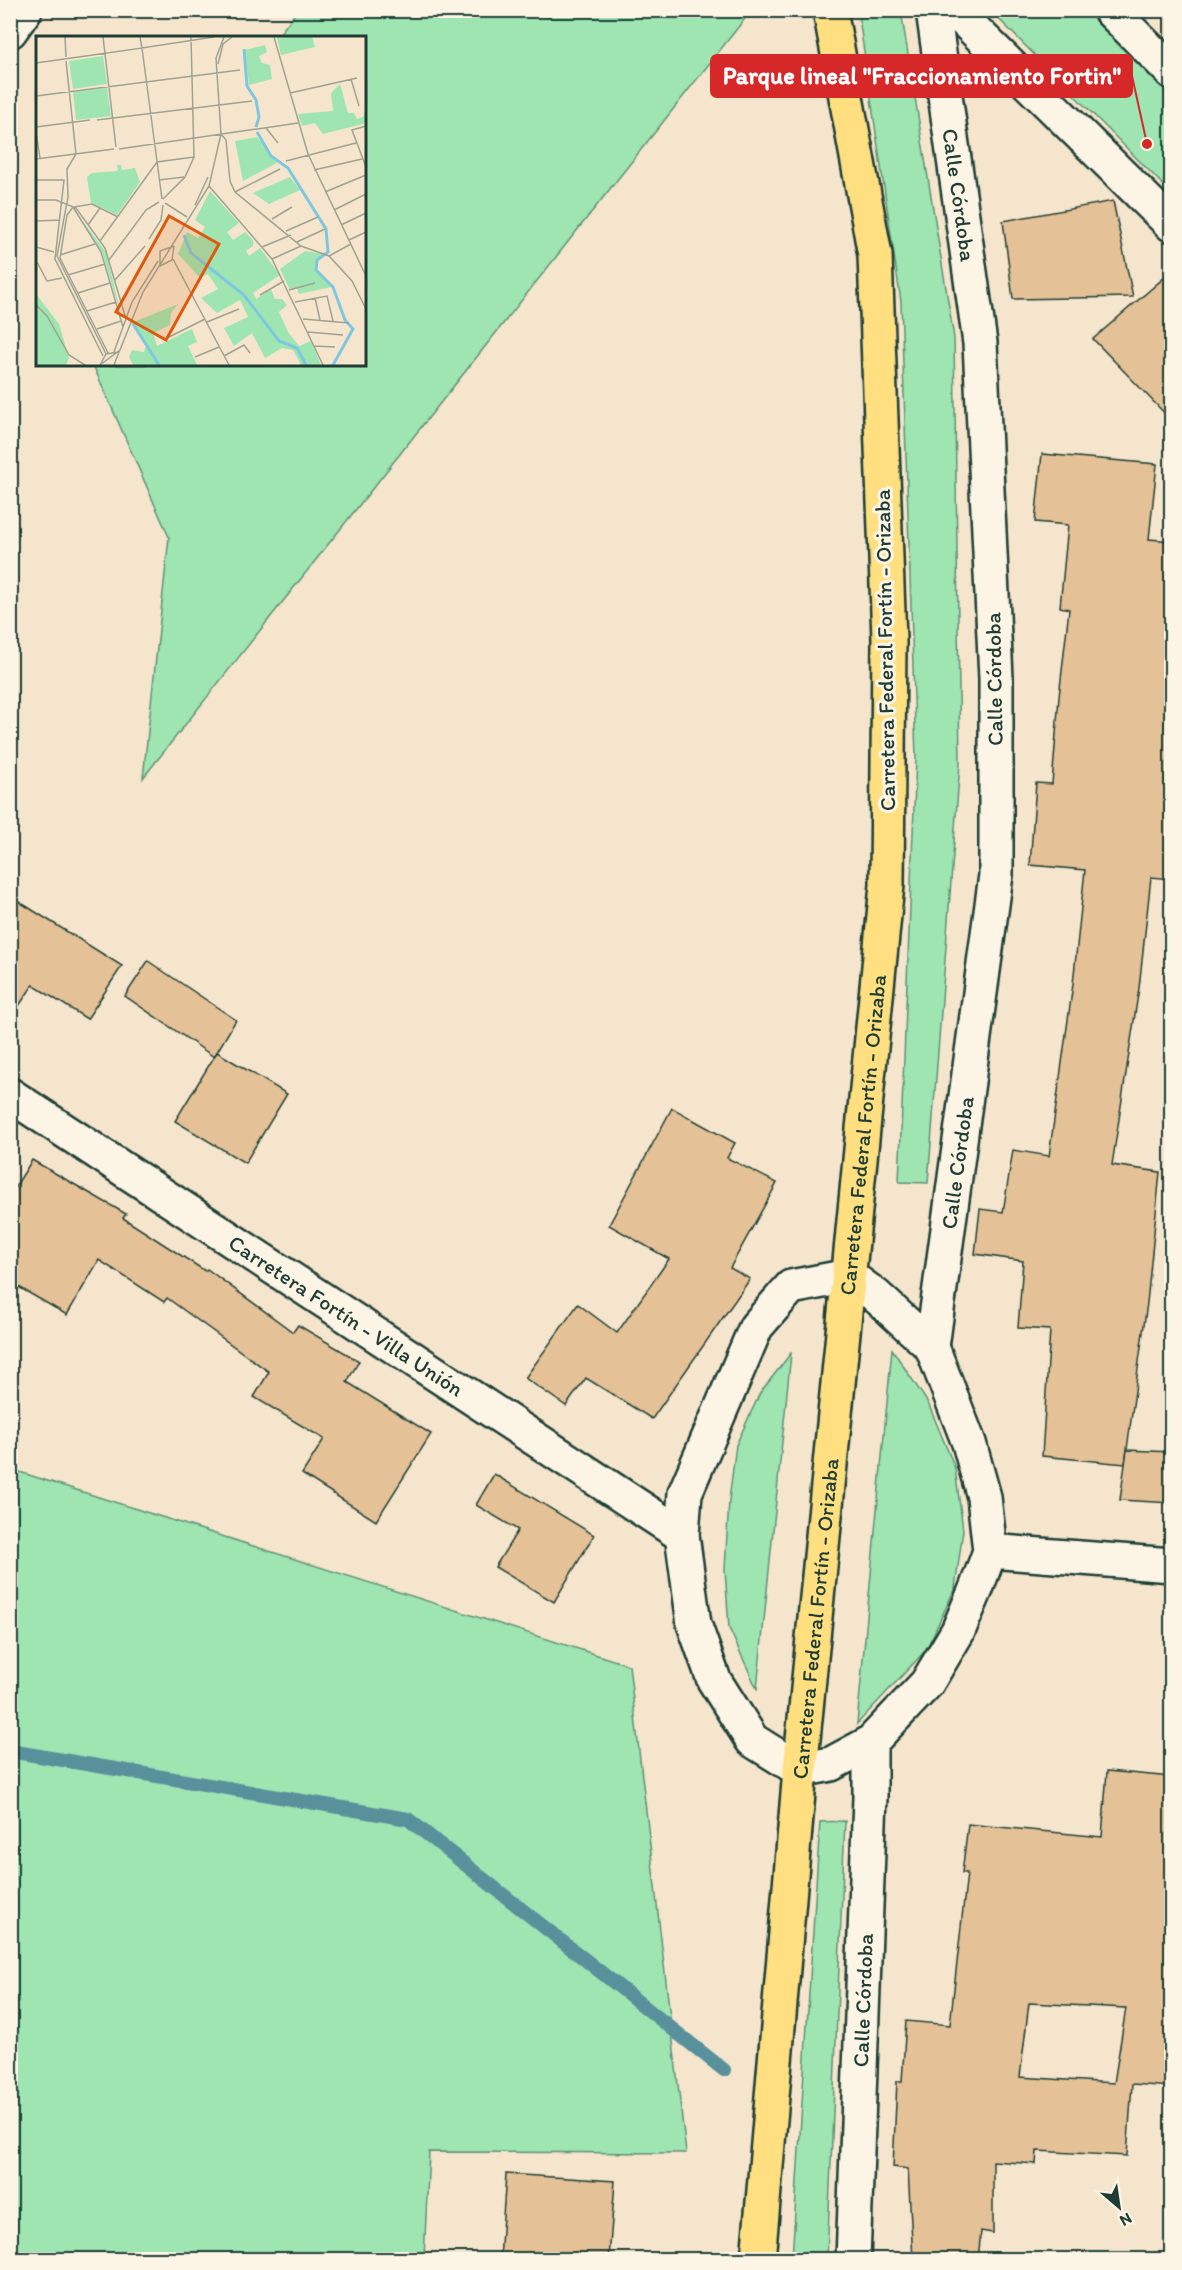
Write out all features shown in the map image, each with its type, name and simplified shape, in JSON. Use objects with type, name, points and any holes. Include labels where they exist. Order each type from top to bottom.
[{"type":"main road","name":"Carretera Federal Fortín - Orizaba","points":[[758,2259],[800,1770],[887,885],[889,640],[875,255],[830,10]]},
{"type":"street","points":[[10,31],[25,10]]},
{"type":"street","name":"Calle Córdoba","points":[[932,1347],[996,875],[996,678],[980,343],[933,10]]},
{"type":"street","points":[[954,10],[1172,225]]},
{"type":"street","points":[[1110,10],[1172,72]]},
{"type":"street","name":"Carretera Fortín - Villa Unión","points":[[10,1095],[682,1535]]},
{"type":"street","points":[[849,1276],[875,1295],[932,1347],[969,1443],[984,1497],[990,1551],[957,1631],[927,1683],[870,1743],[831,1764],[800,1770],[752,1740],[714,1680],[694,1624],[682,1535],[685,1493],[756,1327],[790,1287],[849,1276]]},
{"type":"street","points":[[990,1551],[1172,1565]]},
{"type":"street","name":"Calle Córdoba","points":[[853,2259],[870,1809],[870,1743]]},
{"type":"green space","points":[[297,11],[751,11],[143,778],[169,537],[93,366],[366,366],[366,36],[278,36]]},
{"type":"green space","points":[[858,11],[901,11],[954,338],[960,763],[928,1183],[899,1182],[916,758],[901,302]]},
{"type":"green space","points":[[991,11],[1087,11],[1171,96],[1171,193]]},
{"type":"green space","points":[[892,1349],[928,1403],[955,1468],[963,1530],[955,1588],[926,1650],[857,1724]]},
{"type":"green space","points":[[791,1353],[757,1689],[729,1628],[725,1569],[729,1500],[736,1445],[760,1393]]},
{"type":"green space","points":[[10,1469],[629,1665],[686,2153],[429,2152],[424,2259],[11,2259]]},
{"type":"green space","points":[[845,1821],[827,2259],[792,2259],[820,1822]]},
{"type":"building","points":[[1113,201],[1133,297],[1013,299],[1003,221]]},
{"type":"building","points":[[1172,271],[1172,421],[1093,339]]},
{"type":"building","points":[[1042,454],[1157,464],[1149,539],[1172,541],[1172,879],[1151,877],[1139,988],[1112,1165],[1160,1172],[1147,1303],[1125,1464],[1042,1456],[1050,1330],[1018,1328],[1023,1261],[975,1254],[980,1209],[1003,1212],[1013,1150],[1049,1156],[1073,984],[1085,870],[1030,865],[1036,783],[1052,784],[1069,609],[1060,607],[1068,525],[1035,522]]},
{"type":"building","points":[[10,896],[122,966],[87,1019],[33,985],[10,1019]]},
{"type":"building","points":[[148,961],[236,1020],[214,1057],[125,996]]},
{"type":"building","points":[[217,1052],[287,1094],[245,1163],[175,1121]]},
{"type":"building","points":[[672,1108],[735,1143],[727,1158],[777,1183],[730,1268],[750,1279],[652,1419],[586,1378],[566,1406],[525,1378],[578,1304],[617,1333],[669,1259],[609,1225]]},
{"type":"building","points":[[32,1160],[126,1214],[123,1218],[205,1271],[207,1269],[293,1332],[298,1325],[359,1361],[347,1382],[431,1434],[376,1521],[302,1474],[324,1439],[254,1397],[269,1372],[167,1298],[164,1302],[99,1260],[67,1315],[10,1282],[10,1195]]},
{"type":"building","points":[[1127,1450],[1172,1452],[1172,1503],[1120,1500]]},
{"type":"building","points":[[494,1474],[594,1535],[554,1602],[495,1567],[518,1530],[476,1505]]},
{"type":"building","points":[[1107,1771],[1172,1777],[1172,2087],[1132,2084],[1127,2156],[1037,2151],[1036,2164],[993,2161],[993,2233],[981,2231],[978,2259],[913,2259],[908,2169],[893,2167],[897,2081],[902,2081],[906,2021],[950,2025],[967,1873],[962,1873],[968,1824],[1102,1837]],"holes":[[[1029,2003],[1126,2008],[1114,2083],[1020,2077]]]},
{"type":"building","points":[[506,2174],[615,2181],[609,2259],[500,2259]]},
{"type":"waterway","points":[[10,1751],[408,1819],[724,2070]]},
{"type":"place","name":"Parque lineal \"Fraccionamiento Fortin\"","points":[[1147,144]]}]
